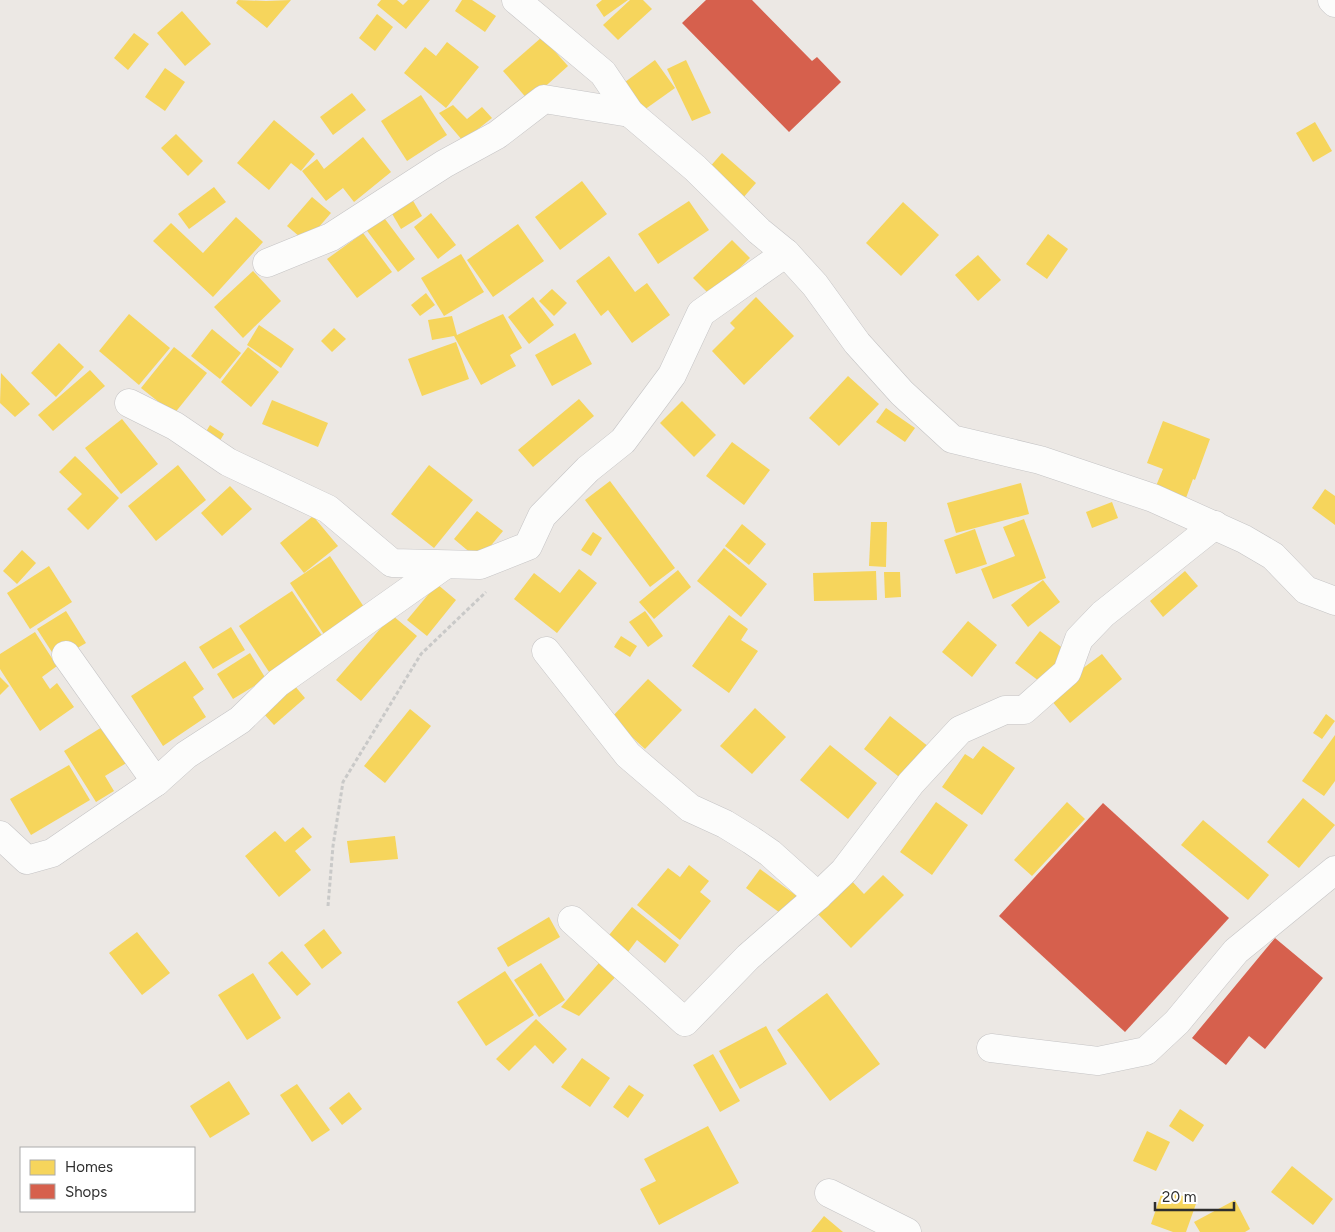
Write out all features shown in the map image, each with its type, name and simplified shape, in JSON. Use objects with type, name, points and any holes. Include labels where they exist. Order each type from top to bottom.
[{"type":"street","points":[[516,0],[603,73],[630,114],[696,168],[759,231],[786,252],[815,285],[857,343],[902,393],[952,439],[1040,460],[1153,498],[1215,525],[1273,556],[1306,590],[1335,601]]},
{"type":"street","points":[[1332,0],[1335,3]]},
{"type":"street","points":[[268,262],[331,237],[444,164],[496,135],[544,99],[630,114]]},
{"type":"street","points":[[128,403],[175,426],[228,462],[328,509],[392,563],[480,564],[528,546],[542,516],[588,469],[623,441],[666,383],[701,313],[786,252]]},
{"type":"street","points":[[572,920],[684,1022],[748,957],[844,871],[911,783],[946,742],[960,730],[1005,710],[1024,710],[1067,672],[1079,639],[1103,614],[1215,525]]},
{"type":"street","points":[[0,835],[27,860],[52,853],[156,782],[186,755],[240,720],[278,683],[445,565]]},
{"type":"street","points":[[546,651],[628,755],[690,808],[725,824],[770,853],[818,896]]},
{"type":"street","points":[[66,655],[156,782]]},
{"type":"street","points":[[991,1048],[1098,1061],[1146,1051],[1178,1022],[1236,951],[1335,870]]},
{"type":"street","points":[[829,1193],[907,1232]]},
{"type":"path","points":[[328,906],[333,846],[343,782],[421,654],[492,586]]},
{"type":"building: Homes","points":[[238,0],[291,0],[267,28],[236,3]]},
{"type":"building: Homes","points":[[381,0],[397,0],[403,5],[408,0],[430,0],[406,29],[377,5]]},
{"type":"building: Homes","points":[[462,0],[472,0],[496,16],[485,32],[455,11]]},
{"type":"building: Homes","points":[[602,0],[628,0],[604,17],[596,5]]},
{"type":"building: Homes","points":[[630,0],[643,0],[652,9],[618,40],[603,25]]},
{"type":"building: Homes","points":[[182,11],[211,44],[185,66],[157,33]]},
{"type":"building: Homes","points":[[377,14],[393,27],[375,51],[359,38]]},
{"type":"building: Homes","points":[[134,33],[149,44],[128,70],[114,58]]},
{"type":"building: Homes","points":[[542,37],[568,66],[529,101],[503,71]]},
{"type":"building: Homes","points":[[447,42],[479,67],[446,108],[404,73],[425,47],[436,56]]},
{"type":"building: Homes","points":[[655,60],[675,88],[644,110],[625,82]]},
{"type":"building: Homes","points":[[686,60],[711,113],[692,121],[667,69]]},
{"type":"building: Homes","points":[[165,68],[185,82],[165,111],[145,97]]},
{"type":"building: Homes","points":[[352,93],[366,110],[333,135],[320,117]]},
{"type":"building: Homes","points":[[421,95],[447,135],[407,161],[381,121]]},
{"type":"building: Homes","points":[[453,105],[467,119],[482,107],[492,118],[463,141],[439,113]]},
{"type":"building: Homes","points":[[274,120],[315,154],[301,171],[291,163],[269,190],[237,163]]},
{"type":"building: Homes","points":[[1315,122],[1332,151],[1313,162],[1296,133]]},
{"type":"building: Homes","points":[[176,134],[203,161],[188,176],[161,148]]},
{"type":"building: Homes","points":[[363,137],[391,172],[354,202],[343,188],[326,201],[302,171],[317,159],[324,169]]},
{"type":"building: Homes","points":[[722,153],[756,183],[742,199],[708,169]]},
{"type":"building: Homes","points":[[582,181],[607,214],[560,250],[535,217]]},
{"type":"building: Homes","points":[[214,187],[226,202],[189,229],[178,214]]},
{"type":"building: Homes","points":[[312,197],[331,213],[306,242],[287,226]]},
{"type":"building: Homes","points":[[412,199],[422,216],[401,229],[391,212]]},
{"type":"building: Homes","points":[[689,201],[709,230],[658,264],[638,234]]},
{"type":"building: Homes","points":[[903,202],[939,235],[901,276],[866,243]]},
{"type":"building: Homes","points":[[379,211],[415,259],[398,272],[362,224]]},
{"type":"building: Homes","points":[[431,213],[456,245],[438,259],[414,227]]},
{"type":"building: Homes","points":[[236,217],[263,242],[213,297],[153,241],[171,223],[203,253]]},
{"type":"building: Homes","points":[[518,224],[544,261],[493,297],[467,260]]},
{"type":"building: Homes","points":[[363,233],[392,272],[357,298],[327,259]]},
{"type":"building: Homes","points":[[1048,234],[1068,249],[1047,279],[1026,264]]},
{"type":"building: Homes","points":[[732,240],[750,258],[711,296],[693,278]]},
{"type":"building: Homes","points":[[461,254],[484,292],[444,316],[421,278]]},
{"type":"building: Homes","points":[[978,255],[1001,280],[978,301],[955,275]]},
{"type":"building: Homes","points":[[609,256],[635,292],[647,283],[670,315],[632,343],[608,310],[601,316],[576,281]]},
{"type":"building: Homes","points":[[253,271],[281,301],[243,338],[214,307]]},
{"type":"building: Homes","points":[[552,289],[567,303],[554,316],[539,301]]},
{"type":"building: Homes","points":[[426,293],[435,305],[420,316],[411,305]]},
{"type":"building: Homes","points":[[533,297],[554,325],[529,344],[508,317]]},
{"type":"building: Homes","points":[[756,297],[794,336],[744,385],[712,351],[735,328],[730,323]]},
{"type":"building: Homes","points":[[129,314],[170,348],[139,385],[99,351]]},
{"type":"building: Homes","points":[[503,314],[522,348],[510,355],[516,366],[481,385],[454,336],[432,340],[428,320],[452,316],[457,335]]},
{"type":"building: Homes","points":[[259,325],[294,349],[281,368],[247,345]]},
{"type":"building: Homes","points":[[334,328],[346,339],[332,352],[321,341]]},
{"type":"building: Homes","points":[[212,329],[241,353],[220,379],[191,356]]},
{"type":"building: Homes","points":[[575,333],[592,364],[552,386],[535,355]]},
{"type":"building: Homes","points":[[456,342],[469,379],[422,396],[408,359]]},
{"type":"building: Homes","points":[[59,343],[84,367],[56,397],[31,373]]},
{"type":"building: Homes","points":[[174,347],[207,373],[174,414],[141,388]]},
{"type":"building: Homes","points":[[248,347],[279,372],[251,407],[221,382]]},
{"type":"building: Homes","points":[[90,370],[105,386],[53,431],[38,415]]},
{"type":"building: Homes","points":[[1,373],[30,404],[15,417],[0,403]]},
{"type":"building: Homes","points":[[848,376],[879,404],[839,446],[809,418]]},
{"type":"building: Homes","points":[[579,399],[594,416],[533,467],[518,450]]},
{"type":"building: Homes","points":[[272,400],[328,423],[318,447],[262,424]]},
{"type":"building: Homes","points":[[682,401],[716,435],[694,457],[660,423]]},
{"type":"building: Homes","points":[[886,408],[915,428],[905,442],[876,422]]},
{"type":"building: Homes","points":[[122,419],[158,464],[121,494],[85,448]]},
{"type":"building: Homes","points":[[1163,421],[1210,439],[1195,480],[1193,479],[1186,498],[1156,486],[1163,469],[1147,463]]},
{"type":"building: Homes","points":[[210,425],[224,434],[216,447],[202,438]]},
{"type":"building: Homes","points":[[732,442],[770,470],[744,505],[706,476]]},
{"type":"building: Homes","points":[[75,456],[119,498],[88,530],[67,509],[82,494],[59,472]]},
{"type":"building: Homes","points":[[178,465],[206,500],[156,541],[128,506]]},
{"type":"building: Homes","points":[[429,465],[473,500],[434,548],[391,514]]},
{"type":"building: Homes","points":[[610,481],[675,568],[650,587],[585,500]]},
{"type":"building: Homes","points":[[1021,483],[1029,514],[956,533],[947,503]]},
{"type":"building: Homes","points":[[230,486],[252,509],[222,536],[201,513]]},
{"type":"building: Homes","points":[[1325,489],[1335,496],[1335,525],[1312,508]]},
{"type":"building: Homes","points":[[1112,502],[1118,518],[1092,528],[1086,512]]},
{"type":"building: Homes","points":[[477,511],[503,531],[479,560],[454,539]]},
{"type":"building: Homes","points":[[313,516],[338,546],[304,573],[280,543]]},
{"type":"building: Homes","points":[[1024,519],[1046,578],[993,599],[981,569],[1015,556],[1003,527]]},
{"type":"building: Homes","points":[[871,522],[887,522],[886,567],[869,566]]},
{"type":"building: Homes","points":[[742,524],[766,544],[749,565],[725,546]]},
{"type":"building: Homes","points":[[975,529],[987,564],[956,574],[944,540]]},
{"type":"building: Homes","points":[[593,532],[602,538],[591,556],[581,550]]},
{"type":"building: Homes","points":[[724,548],[767,584],[741,617],[697,581]]},
{"type":"building: Homes","points":[[22,550],[36,563],[17,584],[3,571]]},
{"type":"building: Homes","points":[[330,556],[366,610],[325,636],[290,583]]},
{"type":"building: Homes","points":[[49,566],[72,602],[30,629],[7,593]]},
{"type":"building: Homes","points":[[579,569],[597,583],[557,633],[514,599],[534,573],[560,593]]},
{"type":"building: Homes","points":[[678,570],[691,587],[654,619],[639,602]]},
{"type":"building: Homes","points":[[876,571],[877,600],[814,601],[813,573]]},
{"type":"building: Homes","points":[[1185,571],[1198,586],[1163,617],[1150,601]]},
{"type":"building: Homes","points":[[884,572],[900,572],[901,597],[885,598]]},
{"type":"building: Homes","points":[[1043,580],[1060,602],[1028,627],[1011,605]]},
{"type":"building: Homes","points":[[437,584],[456,600],[427,636],[407,620]]},
{"type":"building: Homes","points":[[292,591],[325,640],[271,675],[239,626]]},
{"type":"building: Homes","points":[[66,611],[86,643],[57,660],[37,629]]},
{"type":"building: Homes","points":[[645,611],[663,636],[648,647],[629,622]]},
{"type":"building: Homes","points":[[392,615],[417,636],[361,701],[336,680]]},
{"type":"building: Homes","points":[[729,615],[748,629],[741,640],[758,651],[729,693],[692,666]]},
{"type":"building: Homes","points":[[968,621],[997,645],[972,677],[942,652]]},
{"type":"building: Homes","points":[[231,627],[245,650],[213,669],[199,647]]},
{"type":"building: Homes","points":[[1040,631],[1068,652],[1043,684],[1015,663]]},
{"type":"building: Homes","points":[[35,632],[57,666],[42,677],[50,689],[57,683],[74,707],[40,731],[0,669],[0,654]]},
{"type":"building: Homes","points":[[621,636],[637,646],[630,657],[614,647]]},
{"type":"building: Homes","points":[[250,653],[266,679],[233,699],[217,674]]},
{"type":"building: Homes","points":[[1102,654],[1122,679],[1070,723],[1047,695]]},
{"type":"building: Homes","points":[[185,661],[204,689],[193,697],[206,717],[163,746],[131,696]]},
{"type":"building: Homes","points":[[0,677],[9,686],[0,695]]},
{"type":"building: Homes","points":[[648,679],[682,710],[645,749],[611,718]]},
{"type":"building: Homes","points":[[294,685],[305,698],[274,725],[263,713]]},
{"type":"building: Homes","points":[[755,708],[786,737],[752,774],[720,746]]},
{"type":"building: Homes","points":[[410,709],[431,726],[385,783],[364,766]]},
{"type":"building: Homes","points":[[1326,714],[1335,721],[1322,739],[1313,733]]},
{"type":"building: Homes","points":[[890,716],[929,747],[903,780],[864,749]]},
{"type":"building: Homes","points":[[110,722],[133,759],[105,776],[114,791],[96,802],[64,751]]},
{"type":"building: Homes","points":[[1335,735],[1335,781],[1324,796],[1302,781]]},
{"type":"building: Homes","points":[[830,745],[877,783],[848,819],[800,780]]},
{"type":"building: Homes","points":[[983,746],[1015,768],[982,815],[942,787],[965,754],[973,759]]},
{"type":"building: Homes","points":[[69,765],[90,800],[31,835],[10,799]]},
{"type":"building: Homes","points":[[1303,798],[1335,825],[1299,868],[1267,842]]},
{"type":"building: Homes","points":[[936,802],[968,825],[932,875],[900,852]]},
{"type":"building: Homes","points":[[1067,802],[1085,819],[1032,876],[1014,860]]},
{"type":"building: Homes","points":[[1203,820],[1269,875],[1248,900],[1181,845]]},
{"type":"building: Homes","points":[[303,827],[312,837],[295,851],[311,870],[279,897],[245,856],[275,831],[285,842]]},
{"type":"building: Homes","points":[[395,836],[398,859],[350,863],[347,841]]},
{"type":"building: Homes","points":[[689,865],[709,881],[700,892],[711,901],[680,940],[637,905],[668,868],[680,877]]},
{"type":"building: Homes","points":[[760,869],[801,899],[787,918],[746,888]]},
{"type":"building: Homes","points":[[883,875],[904,895],[851,948],[815,911],[849,878],[864,894]]},
{"type":"building: Homes","points":[[632,907],[679,945],[665,963],[637,940],[625,956],[605,940]]},
{"type":"building: Homes","points":[[549,917],[560,937],[508,967],[497,948]]},
{"type":"building: Homes","points":[[324,929],[342,953],[322,969],[304,945]]},
{"type":"building: Homes","points":[[137,932],[170,973],[142,995],[109,953]]},
{"type":"building: Homes","points":[[282,951],[311,984],[297,996],[268,963]]},
{"type":"building: Homes","points":[[605,956],[621,971],[579,1016],[561,1007]]},
{"type":"building: Homes","points":[[541,963],[565,1000],[539,1017],[514,980]]},
{"type":"building: Homes","points":[[505,971],[534,1015],[486,1046],[457,1002]]},
{"type":"building: Homes","points":[[253,973],[281,1018],[247,1040],[218,995]]},
{"type":"building: Homes","points":[[827,993],[880,1064],[830,1101],[777,1030]]},
{"type":"building: Homes","points":[[536,1019],[567,1049],[553,1064],[535,1045],[509,1071],[496,1059]]},
{"type":"building: Homes","points":[[766,1026],[787,1064],[740,1089],[719,1051]]},
{"type":"building: Homes","points":[[713,1054],[740,1101],[720,1112],[693,1065]]},
{"type":"building: Homes","points":[[582,1058],[610,1078],[590,1107],[561,1087]]},
{"type":"building: Homes","points":[[229,1081],[250,1114],[210,1138],[190,1106]]},
{"type":"building: Homes","points":[[297,1084],[330,1130],[312,1142],[280,1095]]},
{"type":"building: Homes","points":[[629,1085],[644,1095],[628,1118],[613,1107]]},
{"type":"building: Homes","points":[[349,1092],[362,1109],[342,1125],[329,1108]]},
{"type":"building: Homes","points":[[1180,1109],[1204,1125],[1193,1142],[1169,1126]]},
{"type":"building: Homes","points":[[708,1126],[739,1183],[659,1225],[640,1189],[656,1181],[644,1159]]},
{"type":"building: Homes","points":[[1147,1131],[1170,1142],[1156,1171],[1133,1161]]},
{"type":"building: Homes","points":[[1292,1166],[1333,1199],[1313,1225],[1271,1192]]},
{"type":"building: Homes","points":[[1163,1189],[1197,1201],[1186,1232],[1173,1232],[1151,1224]]},
{"type":"building: Homes","points":[[1235,1200],[1250,1229],[1245,1232],[1200,1232],[1194,1222]]},
{"type":"building: Homes","points":[[824,1216],[843,1232],[811,1232]]},
{"type":"building: Shops","points":[[706,0],[752,0],[812,61],[817,57],[841,82],[789,132],[682,23]]},
{"type":"building: Shops","points":[[1103,803],[1229,918],[1125,1032],[999,916]]},
{"type":"building: Shops","points":[[1275,938],[1323,978],[1265,1049],[1249,1036],[1226,1065],[1192,1038]]}]
